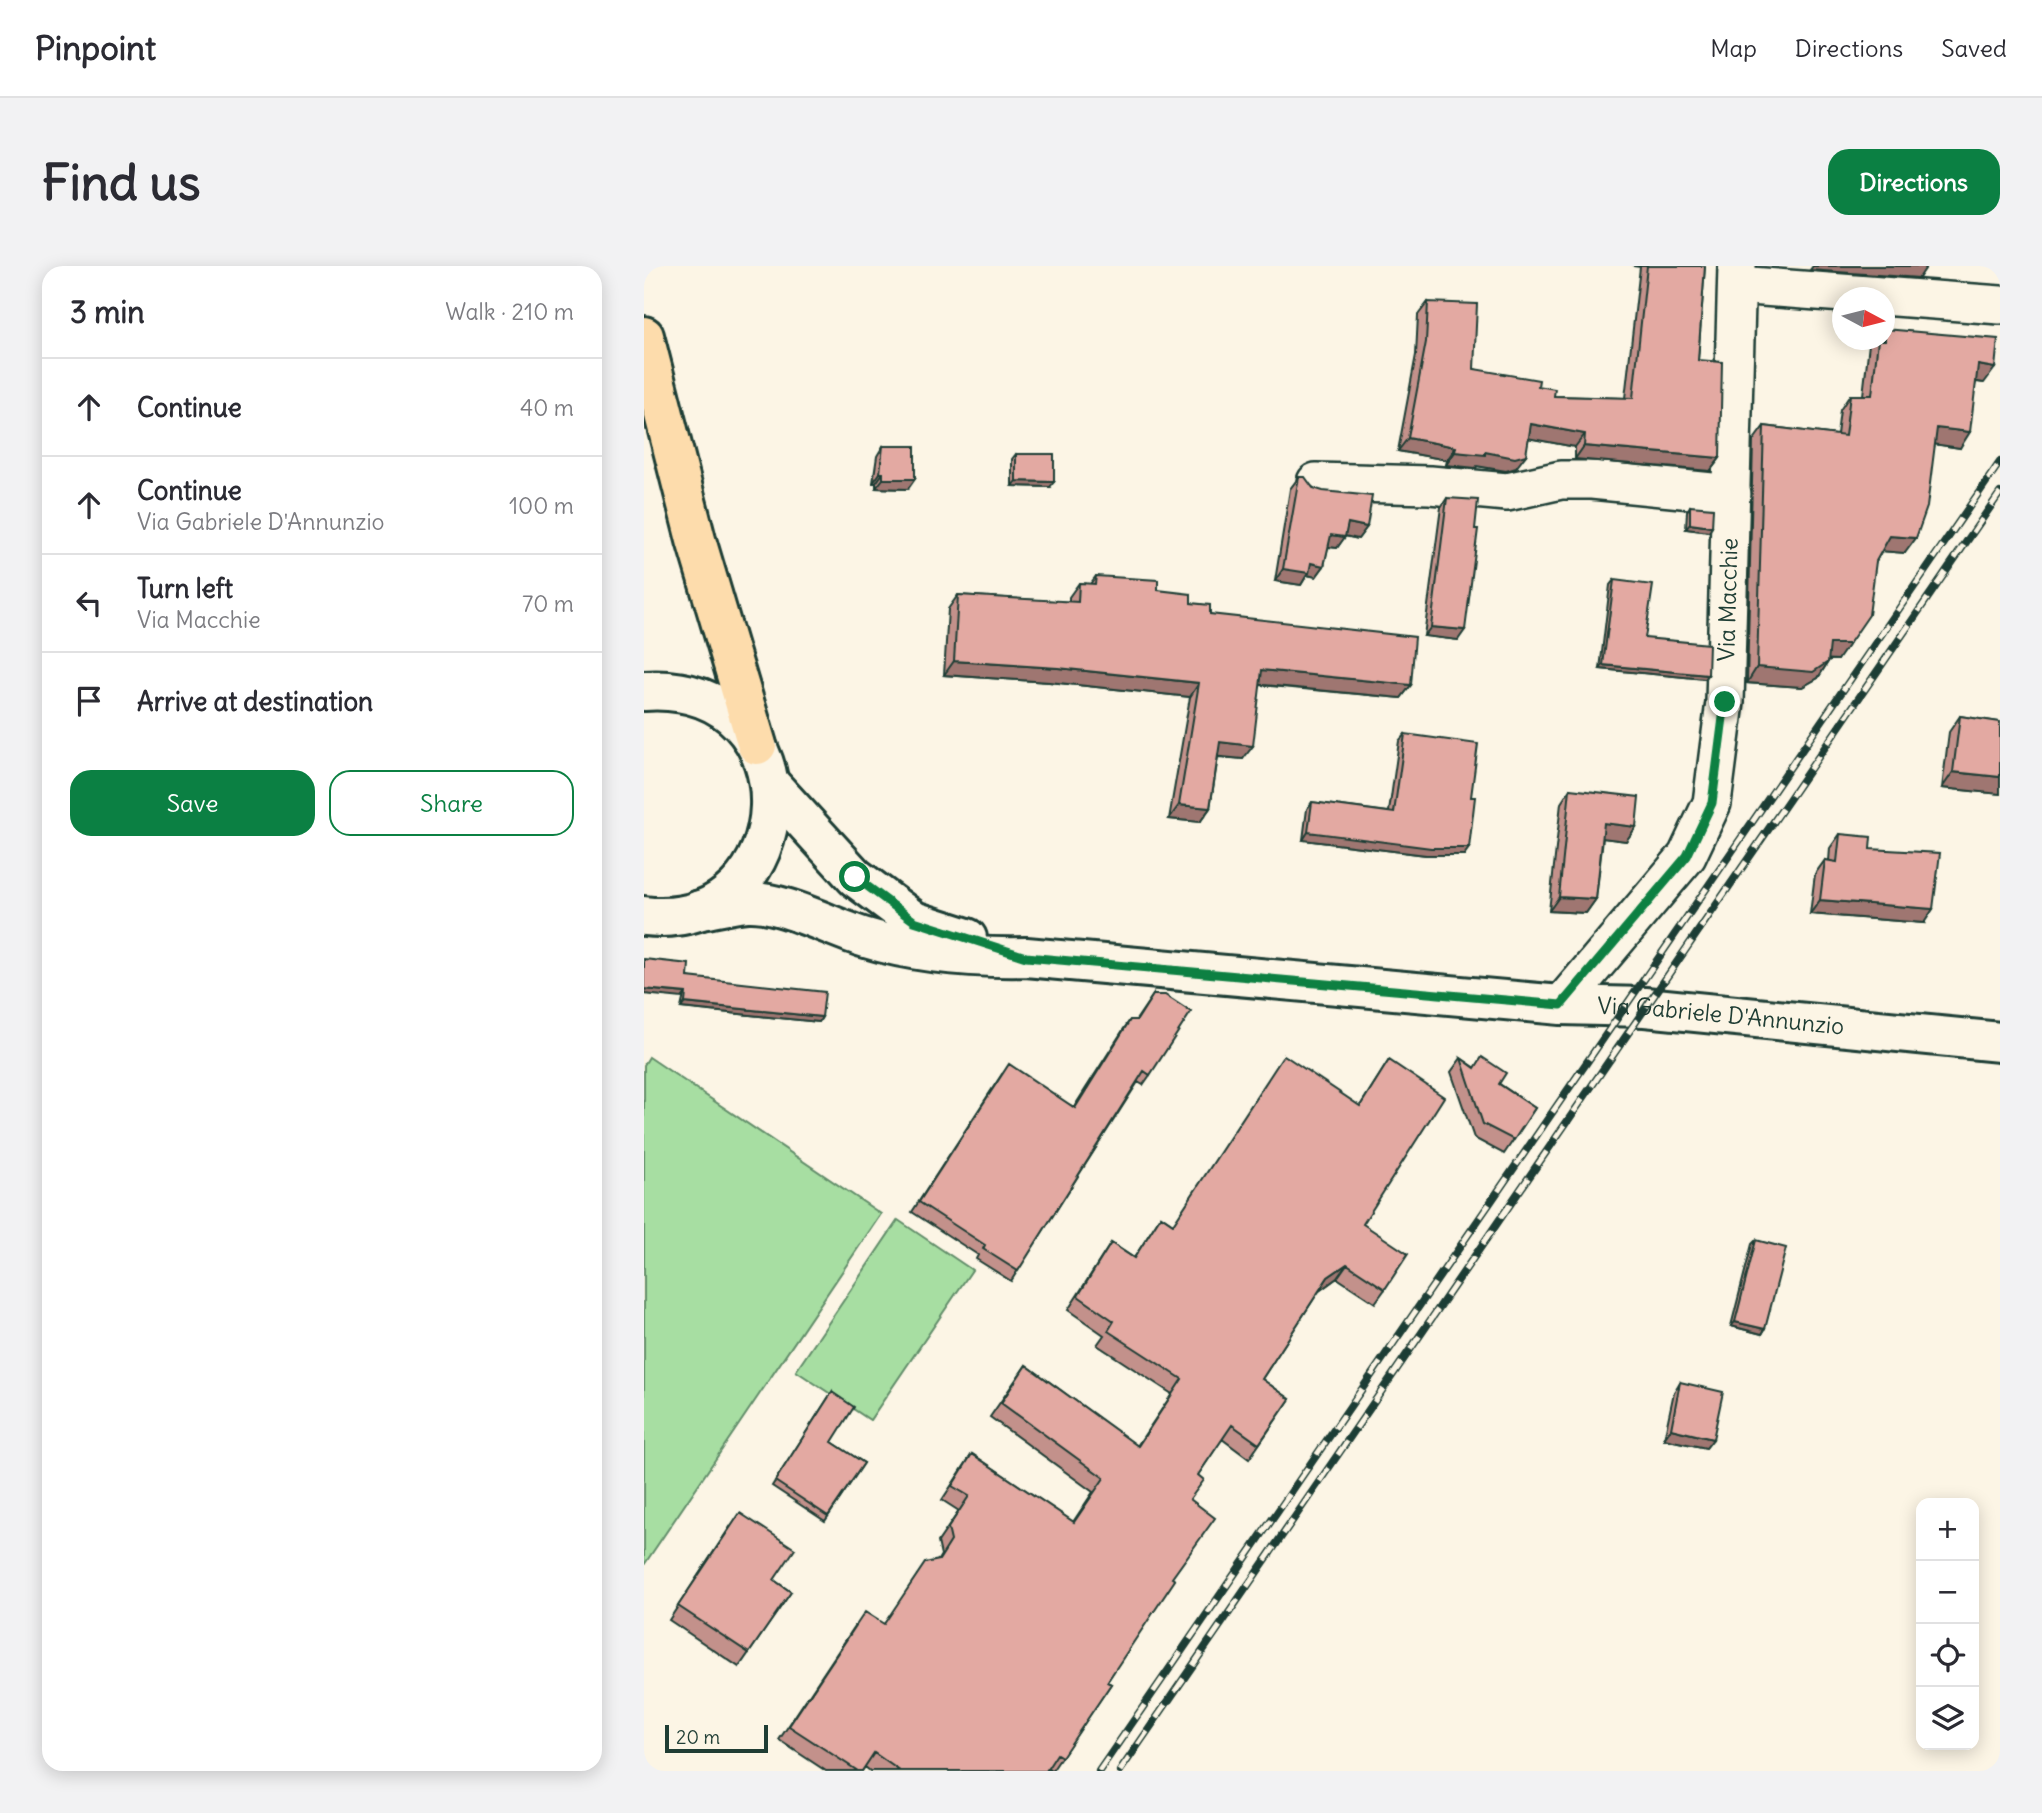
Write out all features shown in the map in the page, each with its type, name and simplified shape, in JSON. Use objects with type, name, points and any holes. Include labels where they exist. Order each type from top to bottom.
[{"type":"highway","points":[[644,336],[696,540],[757,745]]},
{"type":"street","points":[[1737,276],[2000,305]]},
{"type":"street","name":"Via Macchie","points":[[1561,1005],[1687,856],[1712,803],[1725,702],[1737,276]]},
{"type":"street","points":[[1316,482],[1430,485],[1507,492],[1561,480],[1592,480],[1732,494]]},
{"type":"street","points":[[644,691],[673,689],[715,704],[739,722],[757,745],[771,785],[771,824],[757,860],[733,890],[700,910]]},
{"type":"street","points":[[771,785],[855,877],[914,921],[1026,957]]},
{"type":"street","points":[[644,916],[663,918],[750,902],[815,917],[864,937],[902,947],[976,958],[1026,957]]},
{"type":"street","name":"Via Gabriele D'Annunzio","points":[[1026,957],[1561,1005],[1645,1007],[2000,1042]]},
{"type":"green space","points":[[649,1057],[881,1214],[644,1565],[644,1065]]},
{"type":"green space","points":[[898,1220],[972,1270],[870,1420],[796,1371]]},
{"type":"building","points":[[1647,266],[1705,266],[1698,360],[1722,362],[1720,458],[1584,446],[1585,434],[1531,424],[1526,455],[1515,458],[1485,452],[1485,455],[1455,452],[1456,447],[1408,438],[1426,342],[1428,302],[1477,304],[1474,369],[1539,380],[1538,386],[1555,389],[1554,396],[1633,398]]},
{"type":"building","points":[[1895,330],[1998,339],[1995,368],[1978,365],[1970,432],[1937,428],[1927,507],[1916,538],[1890,536],[1876,561],[1869,615],[1849,644],[1830,644],[1828,662],[1813,672],[1757,667],[1764,426],[1845,436],[1850,395],[1872,395],[1877,350],[1895,350]]},
{"type":"building","points":[[883,446],[915,446],[915,479],[883,479],[883,473],[880,473]]},
{"type":"building","points":[[1016,454],[1054,454],[1054,482],[1016,481]]},
{"type":"building","points":[[1299,477],[1305,477],[1313,488],[1323,491],[1372,496],[1367,527],[1348,523],[1345,537],[1331,535],[1324,566],[1311,563],[1309,573],[1283,569]]},
{"type":"building","points":[[1447,498],[1478,500],[1475,529],[1478,529],[1465,630],[1431,627]]},
{"type":"building","points":[[1690,506],[1713,508],[1712,527],[1690,524]]},
{"type":"building","points":[[1096,576],[1158,580],[1158,590],[1191,594],[1191,603],[1210,605],[1210,614],[1415,637],[1411,685],[1262,670],[1253,746],[1220,742],[1210,808],[1179,805],[1199,683],[1058,668],[954,661],[958,595],[1078,602],[1079,583],[1095,584]]},
{"type":"building","points":[[1614,580],[1653,585],[1645,638],[1709,644],[1708,675],[1603,665]]},
{"type":"building","points":[[1960,716],[2000,722],[2000,777],[1953,772]]},
{"type":"building","points":[[1405,734],[1478,744],[1471,797],[1475,797],[1469,848],[1431,848],[1308,832],[1312,802],[1394,813]]},
{"type":"building","points":[[1570,789],[1639,797],[1636,827],[1604,823],[1596,899],[1559,897]]},
{"type":"building","points":[[1840,834],[1871,837],[1870,849],[1940,853],[1933,909],[1820,900],[1825,860],[1837,862]]},
{"type":"building","points":[[644,959],[689,964],[688,977],[825,992],[822,1017],[685,1003],[686,993],[644,989]]},
{"type":"building","points":[[1153,995],[1165,995],[1191,1012],[1150,1075],[1144,1071],[1018,1271],[983,1249],[985,1245],[919,1202],[1009,1064],[1075,1108],[1130,1020],[1137,1020]]},
{"type":"building","points":[[1284,1055],[1360,1106],[1389,1060],[1444,1097],[1363,1224],[1408,1254],[1385,1289],[1347,1264],[1328,1277],[1262,1379],[1290,1399],[1259,1444],[1232,1425],[1198,1475],[1204,1480],[1190,1499],[1215,1518],[1172,1578],[1175,1580],[1107,1682],[1111,1684],[1062,1757],[1057,1754],[1046,1771],[900,1771],[874,1753],[862,1771],[858,1771],[789,1726],[865,1612],[884,1624],[925,1563],[939,1560],[951,1541],[948,1528],[969,1496],[952,1486],[972,1454],[1074,1522],[1104,1478],[1001,1403],[1026,1365],[1138,1446],[1182,1379],[1108,1331],[1114,1321],[1078,1296],[1111,1243],[1134,1258],[1161,1216],[1173,1224]]},
{"type":"building","points":[[1482,1057],[1506,1073],[1499,1084],[1535,1108],[1514,1140],[1483,1124],[1461,1058],[1475,1068]]},
{"type":"building","points":[[1756,1240],[1786,1248],[1765,1329],[1735,1322]]},
{"type":"building","points":[[1680,1382],[1723,1392],[1713,1439],[1671,1429]]},
{"type":"building","points":[[832,1392],[854,1407],[832,1442],[864,1463],[828,1516],[775,1481]]},
{"type":"building","points":[[740,1513],[795,1549],[774,1580],[791,1592],[749,1653],[678,1606]]},
{"type":"railway","points":[[1099,1771],[2000,462]]},
{"type":"railway","points":[[1120,1771],[2000,493]]},
{"type":"route","points":[[855,877],[914,921],[1026,957],[1561,1005],[1687,856],[1712,803],[1725,702]]}]
